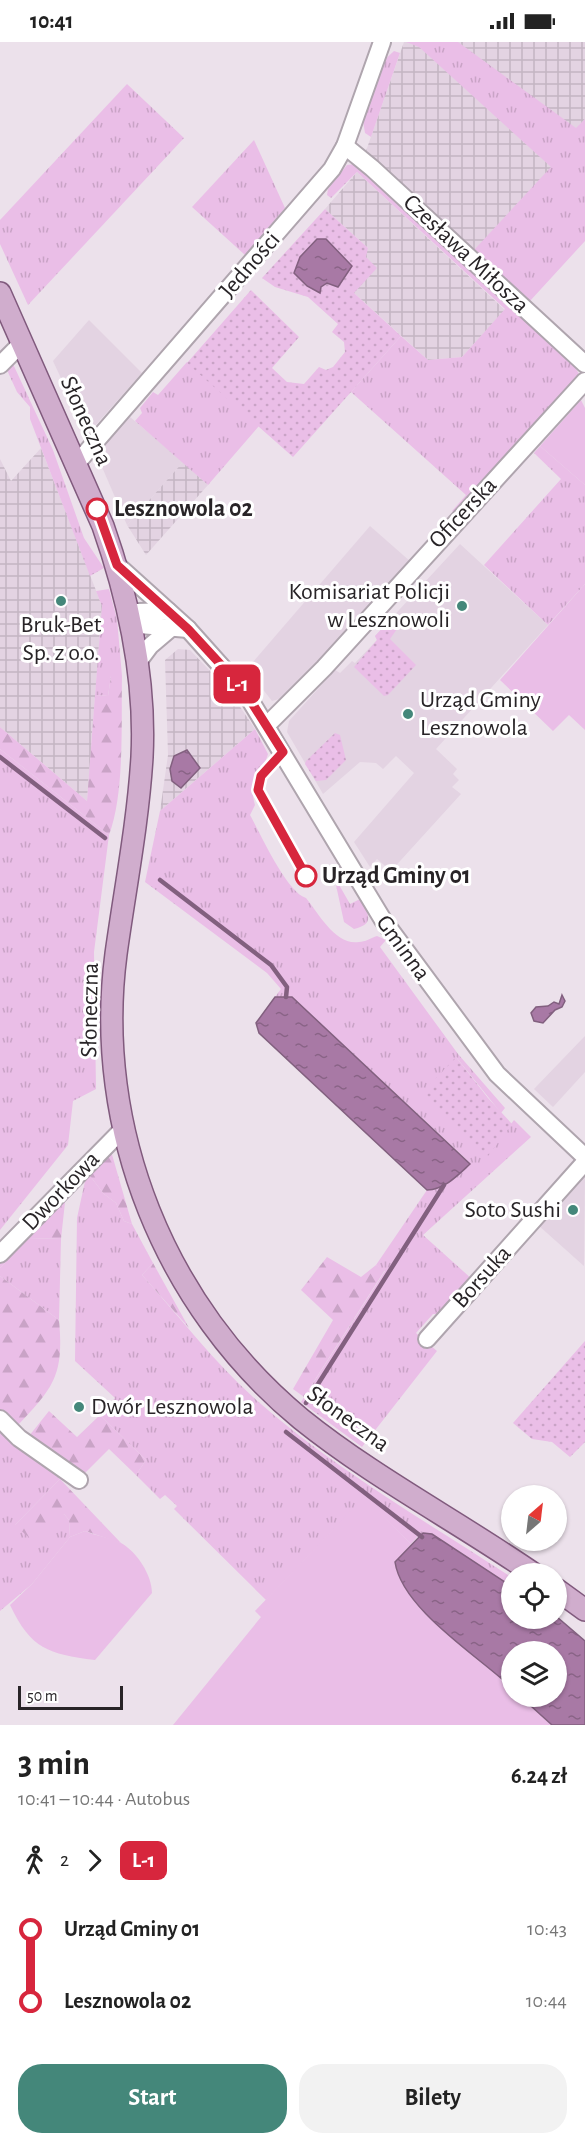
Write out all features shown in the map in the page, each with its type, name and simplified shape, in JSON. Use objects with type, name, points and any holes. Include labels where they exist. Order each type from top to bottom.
[{"type":"main road","name":"Słoneczna","points":[[0,293],[77,463],[117,565],[138,662],[142,754],[116,958],[112,1016],[114,1080],[123,1129],[146,1206],[172,1261],[210,1322],[253,1374],[277,1398],[335,1444],[517,1563]]},
{"type":"main road","points":[[567,1597],[585,1610]]},
{"type":"street","name":"Jedności","points":[[77,463],[318,186],[345,146],[382,42]]},
{"type":"street","name":"Czesława Miłosza","points":[[345,146],[372,168],[585,364]]},
{"type":"street","points":[[0,365],[22,342]]},
{"type":"street","name":"Oficerska","points":[[267,725],[324,668],[585,381]]},
{"type":"street","name":"Gminna","points":[[117,565],[168,612],[180,628],[247,695],[371,902],[462,1028],[497,1074],[585,1157]]},
{"type":"street","points":[[168,612],[138,612],[130,617],[140,624],[180,628]]},
{"type":"street","points":[[138,662],[150,646],[180,628]]},
{"type":"street","name":"Dworkowa","points":[[0,1254],[123,1129]]},
{"type":"street","name":"Borsuka","points":[[427,1339],[585,1162]]},
{"type":"street","points":[[0,1419],[19,1438],[79,1480]]},
{"type":"shaded area","points":[[404,42],[585,42],[585,119],[577,128],[515,287],[366,151]]},
{"type":"shaded area","points":[[357,172],[505,310],[462,357],[428,360],[354,293],[368,248],[325,209]]},
{"type":"shaded area","points":[[89,320],[142,373],[92,429],[85,430],[53,361]]},
{"type":"shaded area","points":[[130,417],[183,462],[127,525],[99,460],[104,446]]},
{"type":"shaded area","points":[[41,448],[102,606],[87,801],[0,727],[0,459],[11,481]]},
{"type":"shaded area","points":[[183,462],[208,485],[146,555],[127,525]]},
{"type":"shaded area","points":[[370,526],[411,562],[290,696],[272,701],[247,669]]},
{"type":"shaded area","points":[[460,544],[548,625],[436,749],[457,769],[453,774],[459,780],[452,787],[461,794],[391,871],[377,859],[370,867],[354,842],[414,773],[396,756],[383,769],[376,763],[360,762],[323,794],[287,732],[289,721],[335,670],[340,673],[352,661],[355,663],[377,640],[375,636]]},
{"type":"shaded area","points":[[178,649],[190,650],[230,692],[255,729],[160,811],[168,755],[165,660]]},
{"type":"shaded area","points":[[585,1036],[585,1072],[553,1107],[534,1089]]},
{"type":"shaded area","points":[[581,1174],[585,1175],[584,1266],[538,1225]]},
{"type":"green space","points":[[406,42],[458,42],[576,128],[585,119],[585,241],[530,301],[474,250],[551,167],[419,47]]},
{"type":"green space","points":[[394,51],[400,53],[371,137],[365,133],[363,121],[382,62]]},
{"type":"green space","points":[[127,84],[184,138],[28,305],[0,244],[0,220]]},
{"type":"green space","points":[[254,140],[285,208],[245,255],[192,207]]},
{"type":"green space","points":[[355,164],[365,168],[571,360],[579,374],[456,514],[452,511],[466,495],[351,392],[401,336],[428,360],[462,357],[505,309],[357,172],[331,198],[327,195],[328,189],[347,165]]},
{"type":"green space","points":[[325,209],[368,248],[366,257],[377,268],[354,293],[401,336],[293,457],[187,363],[251,290],[299,337],[272,368],[287,382],[304,384],[319,367],[326,370],[333,367],[345,352],[344,342],[332,332],[338,324],[308,297],[275,287],[262,278]]},
{"type":"green space","points":[[187,362],[259,426],[208,485],[135,421],[142,413],[140,408],[153,392],[158,395]]},
{"type":"green space","points":[[9,363],[13,364],[53,450],[84,538],[104,568],[90,576],[30,419],[30,407],[17,392],[7,370]]},
{"type":"green space","points":[[581,400],[585,408],[585,485],[540,446]]},
{"type":"green space","points":[[540,446],[585,485],[585,584],[548,625],[484,565],[561,479],[534,453]]},
{"type":"green space","points":[[585,584],[585,730],[569,715],[553,731],[500,680]]},
{"type":"green space","points":[[109,589],[117,619],[122,676],[111,676],[108,696],[95,695],[102,606],[96,591]]},
{"type":"green space","points":[[390,620],[397,629],[390,639],[416,665],[388,695],[384,696],[354,667],[377,640],[375,636]]},
{"type":"green space","points":[[111,676],[122,676],[122,735],[118,799],[109,835],[0,749],[0,727],[87,801],[95,695],[108,696]]},
{"type":"green space","points":[[255,729],[268,754],[254,783],[255,805],[250,815],[283,874],[329,927],[343,939],[361,942],[377,936],[386,940],[380,947],[458,1054],[505,1108],[501,1113],[456,1057],[488,1155],[514,1120],[531,1137],[423,1235],[473,1280],[442,1314],[433,1314],[416,1333],[437,1351],[362,1447],[301,1402],[385,1271],[376,1265],[427,1190],[439,1187],[467,1160],[292,997],[275,997],[281,989],[267,973],[145,882],[160,811]]},
{"type":"green space","points":[[335,733],[340,735],[346,760],[326,780],[316,781],[305,764],[306,761]]},
{"type":"green space","points":[[0,749],[109,835],[94,952],[96,1089],[73,1101],[68,1145],[0,1230]]},
{"type":"green space","points":[[334,876],[350,904],[360,899],[366,909],[368,921],[361,927],[354,929],[344,922]]},
{"type":"green space","points":[[456,1057],[512,1124],[488,1156],[422,1093]]},
{"type":"green space","points":[[111,1151],[132,1224],[124,1221],[116,1203],[104,1194],[87,1172]]},
{"type":"green space","points":[[87,1172],[104,1194],[116,1203],[124,1221],[132,1224],[153,1263],[142,1275],[238,1383],[314,1447],[346,1470],[501,1571],[501,1579],[432,1534],[419,1535],[411,1544],[364,1498],[266,1600],[174,1509],[177,1506],[165,1495],[160,1499],[136,1475],[146,1460],[100,1415],[115,1398],[75,1361],[77,1218]]},
{"type":"green space","points":[[66,1193],[61,1239],[28,1238],[0,1268],[0,1262]]},
{"type":"green space","points":[[28,1238],[61,1239],[59,1320],[0,1276],[0,1268]]},
{"type":"green space","points":[[327,1257],[361,1277],[376,1265],[385,1270],[304,1397],[293,1389],[333,1320],[301,1290]]},
{"type":"green space","points":[[153,1263],[189,1328],[142,1275]]},
{"type":"green space","points":[[0,1276],[59,1320],[60,1354],[54,1379],[40,1401],[17,1426],[0,1411]]},
{"type":"green space","points":[[585,1341],[585,1442],[570,1457],[552,1442],[532,1439],[513,1423]]},
{"type":"green space","points":[[49,1411],[77,1437],[100,1415],[146,1460],[136,1475],[109,1449],[84,1474],[29,1436]]},
{"type":"green space","points":[[3,1432],[60,1479],[15,1525],[64,1514],[69,1520],[70,1537],[32,1584],[0,1611],[0,1434]]},
{"type":"green space","points":[[60,1479],[121,1543],[85,1531],[70,1537],[69,1520],[64,1514],[35,1543],[15,1525]]},
{"type":"green space","points":[[364,1497],[411,1544],[395,1562],[401,1580],[411,1597],[443,1630],[501,1679],[501,1707],[532,1707],[552,1725],[173,1725],[261,1617],[255,1611]]},
{"type":"green space","points":[[85,1531],[117,1541],[133,1552],[143,1565],[152,1593],[95,1660],[53,1652],[43,1647],[26,1631],[10,1605],[32,1584],[70,1537]]},
{"type":"water","points":[[317,239],[326,239],[352,266],[338,287],[327,283],[321,287],[320,293],[307,286],[294,273],[300,257]]},
{"type":"water","points":[[187,750],[200,768],[181,788],[172,781],[170,769],[174,756]]},
{"type":"water","points":[[562,995],[565,1001],[562,1007],[555,1010],[543,1023],[534,1021],[531,1013],[536,1007],[548,1006],[554,1002],[559,1004]]},
{"type":"water","points":[[275,997],[292,997],[470,1164],[445,1184],[427,1190],[259,1033],[256,1023]]},
{"type":"water","points":[[423,1533],[432,1534],[501,1579],[501,1629],[567,1629],[567,1626],[585,1641],[585,1725],[552,1725],[532,1707],[567,1707],[567,1641],[501,1641],[501,1679],[426,1614],[411,1597],[401,1580],[395,1562]]},
{"type":"waterway","points":[[0,757],[105,838]]},
{"type":"waterway","points":[[160,880],[271,965],[287,987],[286,997]]},
{"type":"waterway","points":[[306,1403],[444,1185]]},
{"type":"waterway","points":[[286,1432],[422,1537]]},
{"type":"bus line","name":"L-1","points":[[97,509],[117,565],[188,629],[223,667],[247,695],[283,752],[261,776],[258,790],[306,876]]},
{"type":"place","name":"Lesznowola 02","points":[[97,509]]},
{"type":"place","name":"Bruk-Bet Sp. z o.o.","points":[[61,601]]},
{"type":"place","name":"Komisariat Policji w Lesznowoli","points":[[462,606]]},
{"type":"place","name":"Urząd Gminy Lesznowola","points":[[408,714]]},
{"type":"place","name":"Urząd Gminy 01","points":[[306,876]]},
{"type":"place","name":"Soto Sushi","points":[[573,1210]]},
{"type":"place","name":"Dwór Lesznowola","points":[[79,1407]]}]
